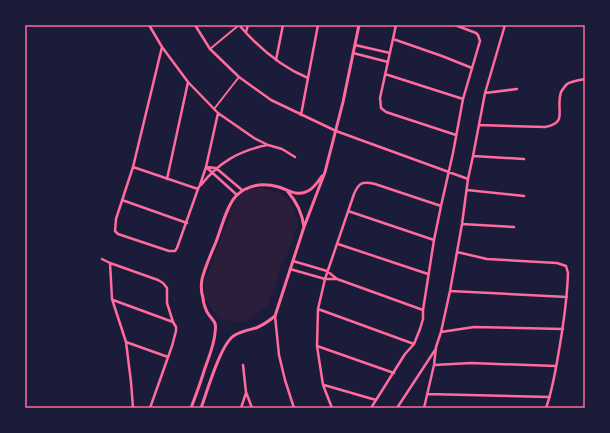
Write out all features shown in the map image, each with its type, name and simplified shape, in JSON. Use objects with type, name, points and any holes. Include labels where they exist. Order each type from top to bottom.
[{"type":"street","points":[[149,25],[162,47],[188,82],[218,113],[254,138],[268,145],[282,149],[295,157]]},
{"type":"street","points":[[195,25],[210,49],[239,77],[271,100],[336,131],[468,179]]},
{"type":"street","points":[[210,49],[239,25],[261,48],[276,60],[308,78]]},
{"type":"street","points":[[246,33],[248,25]]},
{"type":"street","points":[[276,60],[284,25]]},
{"type":"street","points":[[301,115],[318,25]]},
{"type":"street","points":[[294,408],[284,380],[279,355],[275,316],[304,227],[325,172],[336,131],[359,25]]},
{"type":"street","points":[[396,25],[380,98],[380,105],[383,110],[456,135]]},
{"type":"street","points":[[371,408],[405,354],[414,344],[423,319],[428,274],[434,240],[464,99],[480,41],[476,33],[455,25]]},
{"type":"street","points":[[424,408],[434,365],[436,347],[441,332],[450,291],[462,224],[468,179],[474,156],[485,93],[505,25]]},
{"type":"street","points":[[393,39],[472,68]]},
{"type":"street","points":[[355,45],[390,53]]},
{"type":"street","points":[[162,47],[133,167],[116,219],[115,231],[118,234],[169,252],[175,251],[180,242],[198,189],[212,172],[234,156],[268,145]]},
{"type":"street","points":[[353,53],[388,62]]},
{"type":"street","points":[[385,74],[464,99]]},
{"type":"street","points":[[214,109],[239,77]]},
{"type":"street","points":[[479,124],[545,127],[553,125],[557,123],[559,119],[559,101],[564,86],[568,83],[585,79]]},
{"type":"street","points":[[167,179],[188,82]]},
{"type":"street","points":[[485,93],[517,90]]},
{"type":"street","points":[[200,186],[206,167],[218,113]]},
{"type":"street","points":[[474,156],[524,159]]},
{"type":"street","points":[[133,167],[198,189]]},
{"type":"street","points":[[206,167],[216,168],[242,190]]},
{"type":"street","points":[[206,167],[237,195]]},
{"type":"street","points":[[191,408],[209,357],[216,328],[214,320],[204,306],[202,296],[202,280],[233,200],[242,190],[248,187],[261,185],[268,185],[298,193],[308,191],[325,172]]},
{"type":"street","points":[[332,408],[323,385],[317,346],[318,309],[325,279],[357,187],[362,183],[370,183],[441,206]]},
{"type":"street","points":[[467,190],[524,196]]},
{"type":"street","points":[[288,191],[296,201],[304,227]]},
{"type":"street","points":[[122,200],[187,223]]},
{"type":"street","points":[[348,211],[434,240]]},
{"type":"street","points":[[462,224],[514,227]]},
{"type":"street","points":[[338,244],[428,274]]},
{"type":"street","points":[[457,252],[487,259],[557,263],[566,266],[568,269],[567,297],[563,329],[550,397],[546,408]]},
{"type":"street","points":[[102,259],[163,283],[167,288],[167,303],[176,327],[176,331],[175,338],[150,408]]},
{"type":"street","points":[[293,261],[328,272],[337,279],[423,310]]},
{"type":"street","points":[[110,263],[112,299],[126,342],[132,382],[133,408]]},
{"type":"street","points":[[290,269],[325,279],[337,279]]},
{"type":"street","points":[[450,291],[567,297]]},
{"type":"street","points":[[112,299],[173,322]]},
{"type":"street","points":[[318,309],[414,344]]},
{"type":"street","points":[[201,408],[219,360],[226,345],[234,335],[256,328],[275,316]]},
{"type":"street","points":[[441,332],[474,327],[563,329]]},
{"type":"street","points":[[126,342],[168,357]]},
{"type":"street","points":[[317,346],[394,373]]},
{"type":"street","points":[[397,408],[436,347]]},
{"type":"street","points":[[209,357],[219,360]]},
{"type":"street","points":[[434,365],[471,363],[556,366]]},
{"type":"street","points":[[243,365],[246,392],[252,408]]},
{"type":"street","points":[[323,385],[376,400]]},
{"type":"street","points":[[241,408],[246,392]]},
{"type":"street","points":[[427,394],[550,397]]},
{"type":"shaded area","points":[[262,188],[279,193],[290,200],[298,223],[287,255],[284,258],[277,275],[278,280],[267,306],[247,321],[234,322],[220,319],[205,298],[204,284],[235,200],[247,189]]}]
